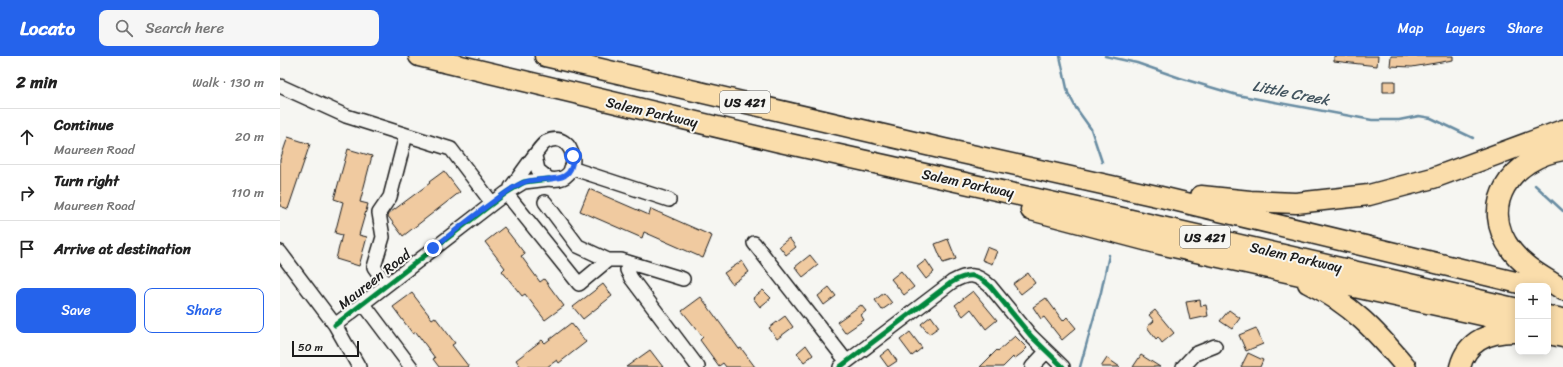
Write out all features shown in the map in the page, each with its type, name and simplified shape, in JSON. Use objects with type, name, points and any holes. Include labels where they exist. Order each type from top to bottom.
[{"type":"highway","name":"Salem Parkway","points":[[419,56],[892,167],[1118,216],[1515,308]]},
{"type":"highway","name":"Salem Parkway","points":[[545,56],[944,149],[1161,197],[1519,283]]},
{"type":"highway","points":[[1161,197],[1194,196],[1296,203],[1369,194],[1433,178],[1563,130]]},
{"type":"highway","points":[[1563,150],[1550,152],[1530,160],[1514,173],[1504,189],[1498,215],[1503,238],[1516,256],[1536,274],[1563,290]]},
{"type":"highway","points":[[892,167],[921,181],[1087,226],[1281,272],[1334,282],[1515,322]]},
{"type":"highway","points":[[1281,272],[1321,289],[1353,310],[1371,327],[1406,367]]},
{"type":"highway","points":[[1551,291],[1563,293]]},
{"type":"highway","points":[[1550,319],[1556,332]]},
{"type":"highway","points":[[1460,367],[1469,349],[1482,338],[1497,333],[1515,332]]},
{"type":"street","points":[[280,86],[346,116],[451,149],[492,203]]},
{"type":"street","points":[[386,284],[374,267],[383,237],[379,214],[390,197],[406,135]]},
{"type":"street","name":"Maureen Road","points":[[336,324],[506,193],[524,182],[549,178],[562,178],[571,168],[573,156],[570,148],[563,142],[554,140],[546,142],[539,148],[535,156],[506,193]]},
{"type":"street","points":[[535,156],[538,170],[549,178]]},
{"type":"street","points":[[571,168],[669,200]]},
{"type":"street","points":[[506,193],[579,284],[608,260]]},
{"type":"street","points":[[545,202],[578,246],[608,260],[621,260],[683,279]]},
{"type":"street","points":[[754,243],[843,364],[952,282],[963,276],[978,278],[990,286],[1031,336],[1063,367]]},
{"type":"street","points":[[280,252],[336,324],[360,367]]},
{"type":"street","points":[[628,262],[627,270],[631,278],[698,367]]},
{"type":"street","points":[[363,303],[411,367]]},
{"type":"street","points":[[1183,367],[1195,354],[1215,346]]},
{"type":"street","points":[[1032,367],[1046,352]]},
{"type":"building","points":[[1334,56],[1378,56],[1377,66],[1334,61]]},
{"type":"building","points":[[1391,56],[1453,56],[1453,60],[1412,67],[1390,66]]},
{"type":"building","points":[[1383,81],[1395,81],[1395,92],[1383,92]]},
{"type":"building","points":[[288,137],[310,144],[288,209],[280,206],[280,160]]},
{"type":"building","points":[[348,149],[372,156],[360,202],[368,204],[359,235],[367,237],[359,266],[336,259],[342,235],[335,233],[343,202],[334,199]]},
{"type":"building","points":[[444,171],[460,192],[403,236],[387,215]]},
{"type":"building","points":[[589,189],[649,215],[651,209],[712,236],[703,258],[644,232],[642,238],[580,211]]},
{"type":"building","points":[[504,227],[525,254],[521,256],[540,282],[544,279],[564,306],[545,320],[525,294],[522,296],[502,271],[505,268],[485,242]]},
{"type":"building","points":[[789,238],[796,247],[786,255],[779,246]]},
{"type":"building","points":[[948,239],[956,259],[943,263],[935,244]]},
{"type":"building","points":[[987,247],[997,251],[992,264],[982,260]]},
{"type":"building","points":[[810,255],[818,265],[803,277],[795,267]]},
{"type":"building","points":[[926,260],[934,272],[926,279],[917,267]]},
{"type":"building","points":[[742,261],[749,272],[732,284],[724,273]]},
{"type":"building","points":[[901,271],[914,287],[904,295],[891,279]]},
{"type":"building","points":[[1028,273],[1035,283],[1021,294],[1013,284]]},
{"type":"building","points":[[603,284],[612,296],[583,319],[573,307]]},
{"type":"building","points":[[829,287],[836,296],[824,305],[818,296]]},
{"type":"building","points":[[763,290],[771,298],[760,307],[753,298]]},
{"type":"building","points":[[973,291],[997,320],[986,329],[971,309],[963,316],[955,305]]},
{"type":"building","points":[[412,293],[432,319],[435,317],[455,343],[452,345],[469,367],[439,367],[433,359],[435,358],[416,332],[413,334],[393,307]]},
{"type":"building","points":[[884,293],[892,303],[882,310],[875,300]]},
{"type":"building","points":[[701,297],[739,349],[741,348],[755,367],[726,367],[723,363],[719,366],[700,340],[703,337],[682,311]]},
{"type":"building","points":[[1046,298],[1063,321],[1067,317],[1076,328],[1062,340],[1044,317],[1041,319],[1033,307]]},
{"type":"building","points":[[1200,300],[1201,306],[1206,305],[1208,316],[1190,320],[1186,302]]},
{"type":"building","points":[[861,305],[866,311],[861,315],[864,320],[845,333],[837,322]]},
{"type":"building","points":[[1155,310],[1174,333],[1162,343],[1158,337],[1156,339],[1147,327],[1154,321],[1149,315]]},
{"type":"building","points":[[1229,310],[1240,318],[1232,329],[1220,321]]},
{"type":"building","points":[[785,316],[793,327],[777,339],[769,328]]},
{"type":"building","points":[[931,316],[939,327],[929,334],[921,324]]},
{"type":"building","points":[[571,323],[586,342],[559,363],[557,360],[547,367],[521,367],[516,360],[542,340],[545,343]]},
{"type":"building","points":[[1256,328],[1263,344],[1246,351],[1239,335]]},
{"type":"building","points":[[910,332],[922,348],[912,356],[900,340]]},
{"type":"building","points":[[1015,336],[1027,348],[1022,353],[1014,359],[1013,357],[1003,367],[980,367],[997,350],[998,351]]},
{"type":"building","points":[[806,345],[813,355],[804,362],[797,353]]},
{"type":"building","points":[[889,349],[897,361],[888,367],[880,356]]},
{"type":"building","points":[[650,350],[663,367],[626,367]]},
{"type":"building","points":[[1248,353],[1263,360],[1260,367],[1241,367]]},
{"type":"building","points":[[1141,355],[1160,367],[1133,367]]},
{"type":"building","points":[[1107,358],[1120,367],[1101,367]]},
{"type":"waterway","points":[[1060,56],[1068,93],[1076,108],[1091,129],[1102,162]]},
{"type":"waterway","name":"Little Creek","points":[[1105,56],[1137,63],[1237,95],[1372,120],[1399,120],[1419,116],[1431,118],[1473,138]]},
{"type":"waterway","name":"Little Creek","points":[[1535,185],[1563,211]]},
{"type":"waterway","points":[[1080,367],[1101,292],[1109,255]]},
{"type":"cycle path","points":[[335,325],[506,193],[524,182],[549,179]]},
{"type":"cycle path","points":[[840,367],[952,282],[967,276],[976,277],[990,286],[1031,336],[1063,367]]},
{"type":"route","points":[[433,248],[494,201],[524,182],[549,178],[562,178],[569,172],[573,164],[573,156]]}]
